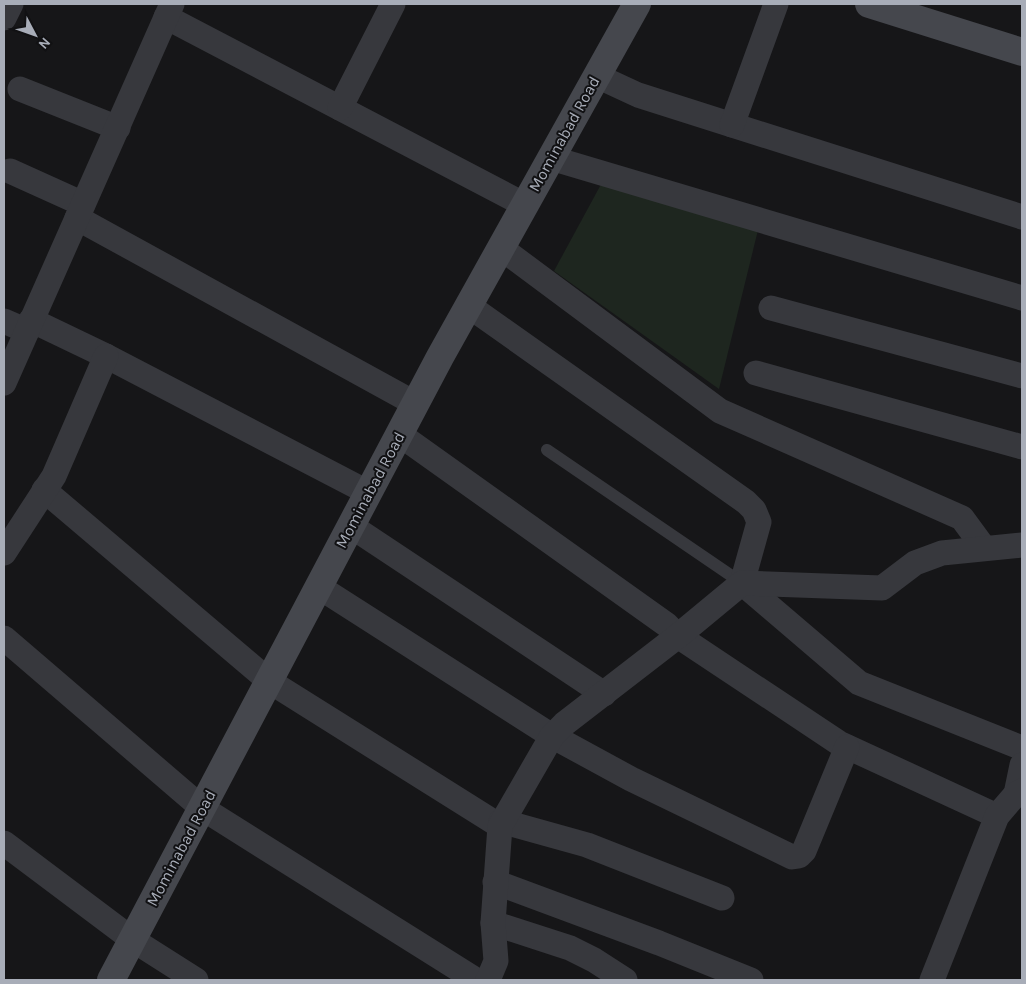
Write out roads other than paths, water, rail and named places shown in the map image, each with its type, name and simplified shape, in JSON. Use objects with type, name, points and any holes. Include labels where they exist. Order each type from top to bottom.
[{"type":"main road","name":"Mominabad Road","points":[[111,980],[399,434],[637,4]]},
{"type":"main road","points":[[869,4],[901,9],[1022,52]]},
{"type":"street","points":[[4,18],[11,4]]},
{"type":"street","points":[[340,108],[393,4]]},
{"type":"street","points":[[732,125],[776,4]]},
{"type":"street","points":[[4,383],[169,10],[340,108],[525,205]]},
{"type":"street","points":[[597,76],[638,95],[1022,217]]},
{"type":"street","points":[[20,89],[118,128]]},
{"type":"street","points":[[552,158],[1022,298]]},
{"type":"street","points":[[10,171],[416,404]]},
{"type":"street","points":[[501,248],[720,411],[962,518],[984,548]]},
{"type":"street","points":[[469,306],[746,502],[754,510],[759,522],[742,583],[552,736],[500,824],[493,923],[496,961],[488,980]]},
{"type":"street","points":[[771,308],[1022,376]]},
{"type":"street","points":[[4,321],[29,326],[106,356],[368,493]]},
{"type":"street","points":[[6,542],[54,476],[106,356]]},
{"type":"street","points":[[756,373],[1022,447]]},
{"type":"street","points":[[399,434],[659,619],[678,636],[847,747],[997,816]]},
{"type":"street","points":[[44,490],[269,681],[500,824],[587,845],[722,898]]},
{"type":"street","points":[[351,526],[604,694]]},
{"type":"street","points":[[742,583],[882,588],[915,563],[942,553],[1022,545]]},
{"type":"street","points":[[742,583],[858,683],[1022,748]]},
{"type":"street","points":[[319,587],[552,736],[631,779],[792,857],[799,856],[804,851],[847,747]]},
{"type":"street","points":[[4,638],[202,808],[476,980]]},
{"type":"street","points":[[932,980],[997,816],[1019,793],[1022,765]]},
{"type":"street","points":[[4,843],[132,940],[196,980]]},
{"type":"street","points":[[495,882],[752,980]]},
{"type":"street","points":[[493,923],[570,948],[594,960],[625,980]]},
{"type":"lane","points":[[548,450],[742,583]]}]
